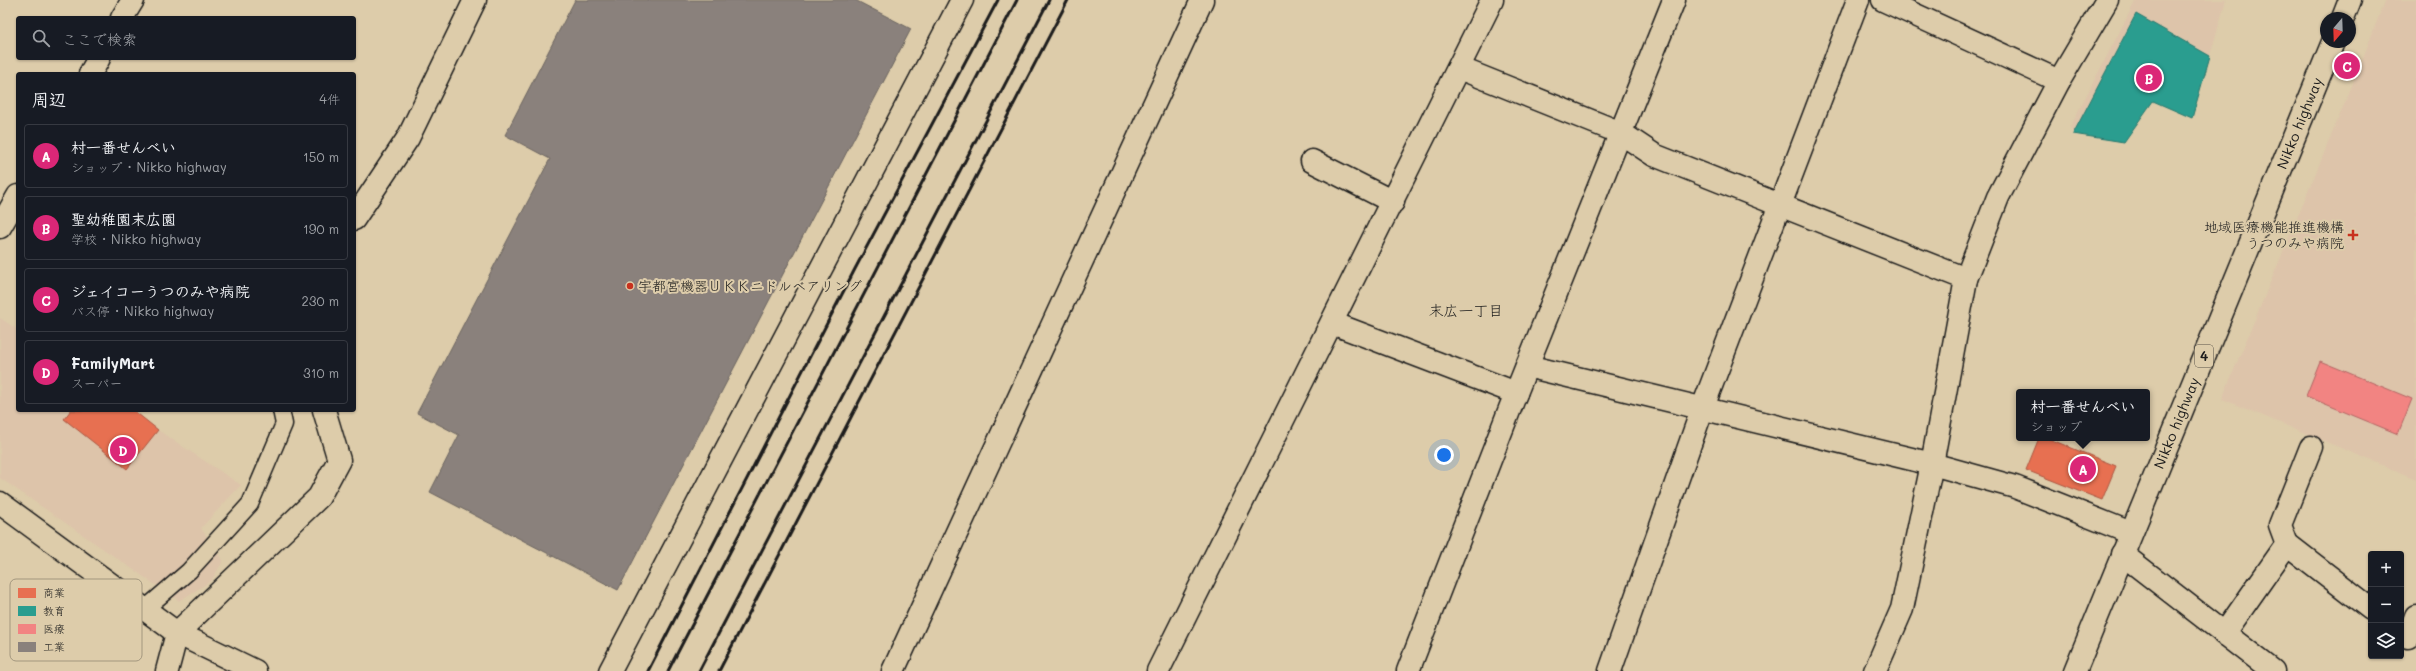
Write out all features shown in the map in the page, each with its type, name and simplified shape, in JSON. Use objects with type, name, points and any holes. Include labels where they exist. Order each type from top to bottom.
[{"type":"main road","points":[[123,16],[133,0]]},
{"type":"main road","points":[[356,216],[408,138],[474,0]]},
{"type":"main road","points":[[610,671],[962,0]]},
{"type":"main road","points":[[893,671],[1202,0]]},
{"type":"main road","points":[[1158,671],[1393,202],[1492,0]]},
{"type":"main road","points":[[1408,671],[1516,393],[1674,0]]},
{"type":"main road","points":[[1610,671],[1703,407],[1781,206],[1858,0]]},
{"type":"main road","points":[[1883,0],[2059,81]]},
{"type":"main road","points":[[1875,671],[1902,609],[1932,464],[1966,279],[1998,197],[2059,81],[2107,0]]},
{"type":"main road","points":[[2345,12],[2350,0]]},
{"type":"main road","name":"Nikko highway","points":[[2075,671],[2331,48]]},
{"type":"main road","points":[[91,72],[98,60]]},
{"type":"main road","points":[[1459,68],[1621,133],[1654,154],[1966,279]]},
{"type":"main road","points":[[1312,161],[1393,202]]},
{"type":"main road","points":[[0,227],[16,199]]},
{"type":"main road","points":[[1332,323],[1516,393]]},
{"type":"main road","points":[[1527,366],[1703,407],[1932,464],[2015,487],[2131,533]]},
{"type":"main road","points":[[167,671],[177,633],[319,497],[339,460],[325,412]]},
{"type":"main road","points":[[2310,447],[2280,525],[2287,544],[2368,607]]},
{"type":"main road","points":[[0,503],[103,579]]},
{"type":"main road","points":[[2224,634],[2287,544]]},
{"type":"main road","points":[[2122,554],[2273,671]]},
{"type":"main road","points":[[144,609],[177,633],[255,671]]},
{"type":"main road","points":[[2408,637],[2416,616]]},
{"type":"lane","points":[[144,609],[189,571],[250,504],[284,424],[281,412]]},
{"type":"shaded area","points":[[2136,0],[2226,0],[2192,118],[2153,101],[2124,142],[2073,134],[2070,127]]},
{"type":"shaded area","name":"地域医療機能推進機構 うつのみや病院","points":[[2385,0],[2416,0],[2416,479],[2222,399],[2358,71]]},
{"type":"shaded area","points":[[0,318],[16,329],[16,412],[136,412],[158,430],[241,485],[201,528],[223,561],[211,581],[179,601],[0,478]]},
{"type":"building: 商業","points":[[69,412],[136,412],[158,430],[127,469],[64,419]]},
{"type":"building: 商業","points":[[2038,441],[2054,441],[2116,466],[2102,500],[2026,470]]},
{"type":"building: 教育","points":[[2136,14],[2210,56],[2192,118],[2153,101],[2124,142],[2073,134]]},
{"type":"building: 医療","points":[[2320,361],[2412,399],[2398,434],[2306,396]]},
{"type":"building: 工業","name":"宇都宮機器ＵＫＫニドルベアリング","points":[[575,0],[855,0],[911,29],[618,590],[430,492],[459,435],[417,413],[550,159],[505,135]]},
{"type":"railway","points":[[648,671],[855,269],[998,0]]},
{"type":"railway","points":[[668,671],[1017,0]]},
{"type":"railway","points":[[699,671],[1049,0]]},
{"type":"railway","points":[[719,671],[1068,0]]},
{"type":"place","name":"ジェイコーうつのみや病院","points":[[2347,66]]},
{"type":"place","name":"聖幼稚園末広園","points":[[2149,78]]},
{"type":"place","name":"地域医療機能推進機構 うつのみや病院","points":[[2353,235]]},
{"type":"place","name":"宇都宮機器ＵＫＫニドルベアリング","points":[[630,286]]},
{"type":"place","name":"FamilyMart","points":[[123,450]]},
{"type":"place","name":"村一番せんべい","points":[[2083,469]]},
{"type":"district","name":"末広一丁目","points":[[1466,311]]}]
